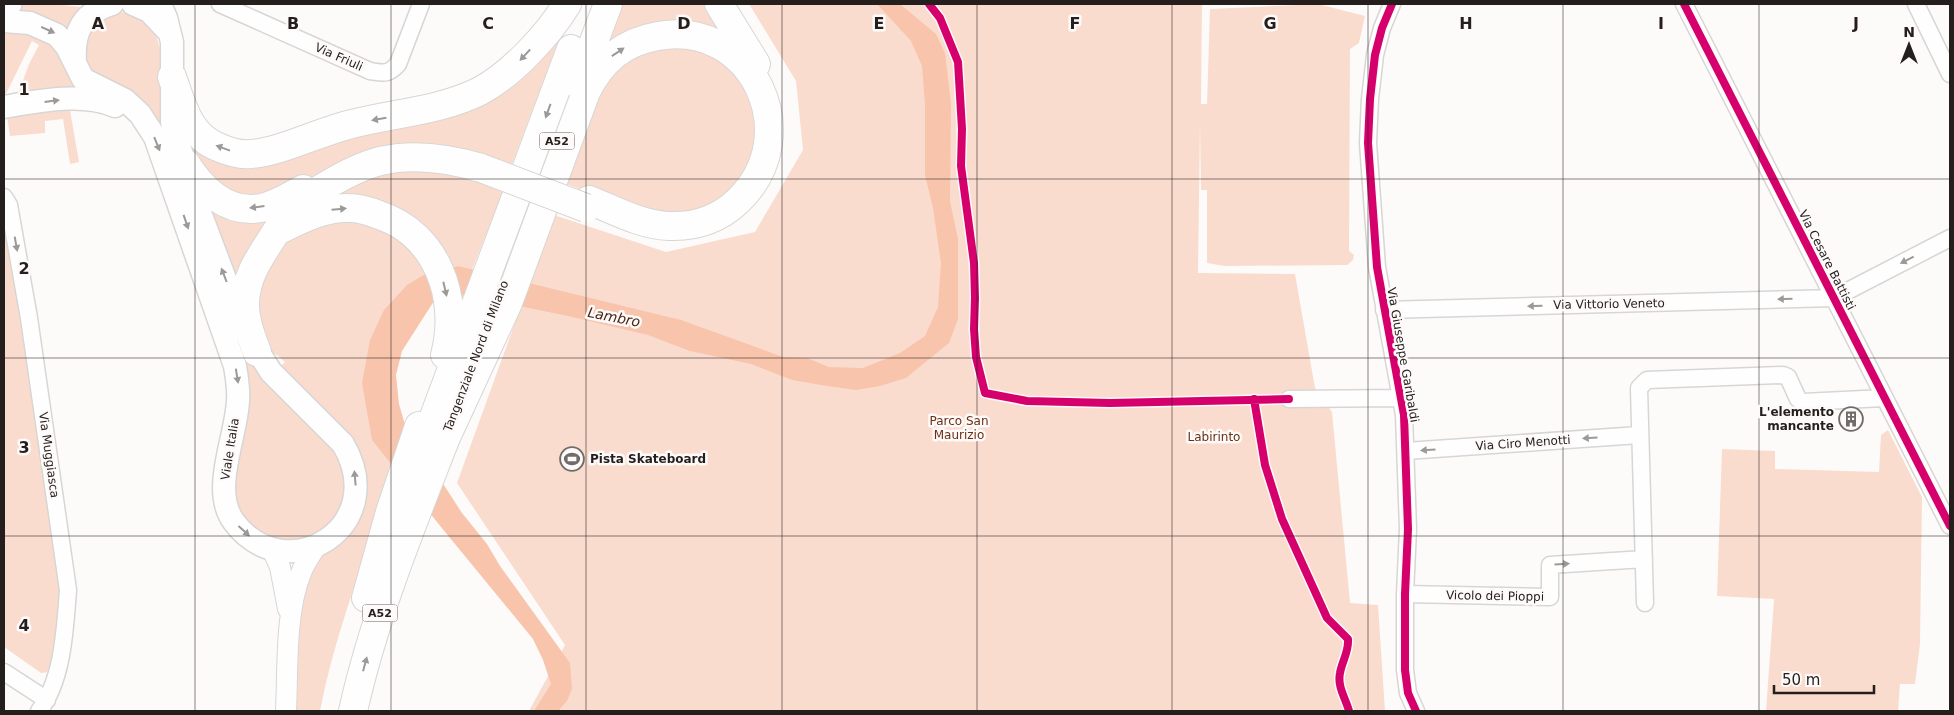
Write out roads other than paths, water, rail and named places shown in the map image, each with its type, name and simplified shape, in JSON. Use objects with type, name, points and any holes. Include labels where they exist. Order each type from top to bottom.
[{"type":"highway","points":[[172,77],[189,121],[202,137],[216,146],[230,151],[249,154],[267,151],[327,130],[430,108],[480,91],[501,78],[521,60],[558,19],[567,4]]},
{"type":"highway","name":"A52","points":[[508,262],[588,4]]},
{"type":"highway","name":"A52","points":[[508,262],[608,4]]},
{"type":"highway","points":[[588,204],[632,226],[651,232],[686,234],[703,231],[733,217],[762,186],[774,160],[777,145],[775,104],[765,79],[719,4]]},
{"type":"highway","points":[[186,164],[196,181],[219,200],[239,207],[260,208],[278,202],[346,165],[379,154],[399,150],[444,150],[463,153],[483,164],[588,204],[667,226],[685,225],[717,216],[731,207],[754,182],[761,170],[769,144],[769,119],[766,105],[754,78],[745,66],[734,54],[704,38],[686,34],[668,34],[650,37],[619,51],[594,74],[586,92],[508,262],[490,311],[430,434]]},
{"type":"highway","points":[[257,352],[247,320],[245,304],[247,285],[259,257],[285,217],[324,188],[363,167],[381,161],[399,158],[442,158],[483,164]]},
{"type":"highway","points":[[277,231],[314,214],[350,208],[390,218],[410,230],[423,244],[435,261],[442,277],[450,318],[449,337],[430,434]]},
{"type":"highway","name":"Tangenziale Nord di Milano","points":[[335,711],[343,674],[366,598],[402,514],[430,434]]},
{"type":"highway","name":"Tangenziale Nord di Milano","points":[[353,711],[402,514]]},
{"type":"main road","points":[[4,10],[9,4]]},
{"type":"main road","points":[[75,64],[75,43],[81,24],[94,11],[112,4]]},
{"type":"main road","points":[[133,4],[149,11],[170,33]]},
{"type":"main road","name":"Viale Italia","points":[[4,21],[30,23],[57,35],[67,46],[83,79],[126,100],[140,114],[155,137],[236,366],[238,402],[225,474],[224,490],[227,506],[233,521],[243,532],[258,543],[272,549],[286,551],[316,546],[332,538],[344,524],[352,508],[356,492],[356,474],[351,457],[343,444],[271,372],[244,330],[188,180],[186,164],[172,122],[174,56],[166,18],[160,4]]},
{"type":"main road","points":[[4,107],[72,99],[92,99],[140,114]]},
{"type":"street","name":"Via Friuli","points":[[220,4],[370,71],[384,73],[392,71],[398,64],[421,4]]},
{"type":"street","name":"Via Giuseppe Garibaldi","points":[[1392,4],[1376,49],[1368,126],[1375,247],[1384,310],[1402,398],[1406,451],[1408,529],[1405,594],[1405,670],[1408,693],[1416,711]]},
{"type":"street","name":"Via Cesare Battisti","points":[[1684,4],[1950,526]]},
{"type":"street","points":[[1916,4],[1950,74]]},
{"type":"street","name":"Via Muggiasca","points":[[4,197],[9,205],[40,390],[68,590],[65,627],[55,678],[43,706]]},
{"type":"street","points":[[1834,298],[1950,238]]},
{"type":"street","name":"Via Vittorio Veneto","points":[[1384,310],[1834,298]]},
{"type":"street","points":[[1645,604],[1639,388],[1647,380],[1783,375],[1788,377],[1798,399],[1803,402],[1884,398]]},
{"type":"street","points":[[1289,399],[1402,398]]},
{"type":"street","name":"Via Ciro Menotti","points":[[1406,451],[1639,435]]},
{"type":"street","points":[[286,711],[290,627],[301,573],[316,546]]},
{"type":"street","points":[[272,549],[280,567],[286,593],[290,627]]},
{"type":"street","name":"Vicolo dei Pioppi","points":[[1405,594],[1550,597],[1550,565],[1644,559]]},
{"type":"street","points":[[4,672],[43,706]]},
{"type":"water","name":"Lambro","points":[[877,4],[900,4],[936,34],[945,53],[951,103],[950,201],[958,239],[958,319],[949,343],[906,378],[880,386],[856,390],[792,380],[751,364],[690,351],[648,335],[466,295],[434,301],[402,351],[396,375],[399,404],[405,425],[462,513],[487,544],[500,566],[570,663],[572,689],[567,701],[558,711],[534,711],[551,684],[533,639],[372,440],[362,383],[370,340],[384,310],[407,285],[427,273],[458,266],[681,320],[783,357],[807,358],[829,367],[863,368],[900,353],[925,336],[938,307],[941,263],[933,208],[925,175],[925,104],[922,66],[911,41]]},
{"type":"place","name":"L'elemento mancante","points":[[1851,419]]},
{"type":"place","name":"Pista Skateboard","points":[[572,459]]},
{"type":"park label","name":"Parco San Maurizio","points":[[959,428]]},
{"type":"park label","name":"Labirinto","points":[[1214,437]]}]
